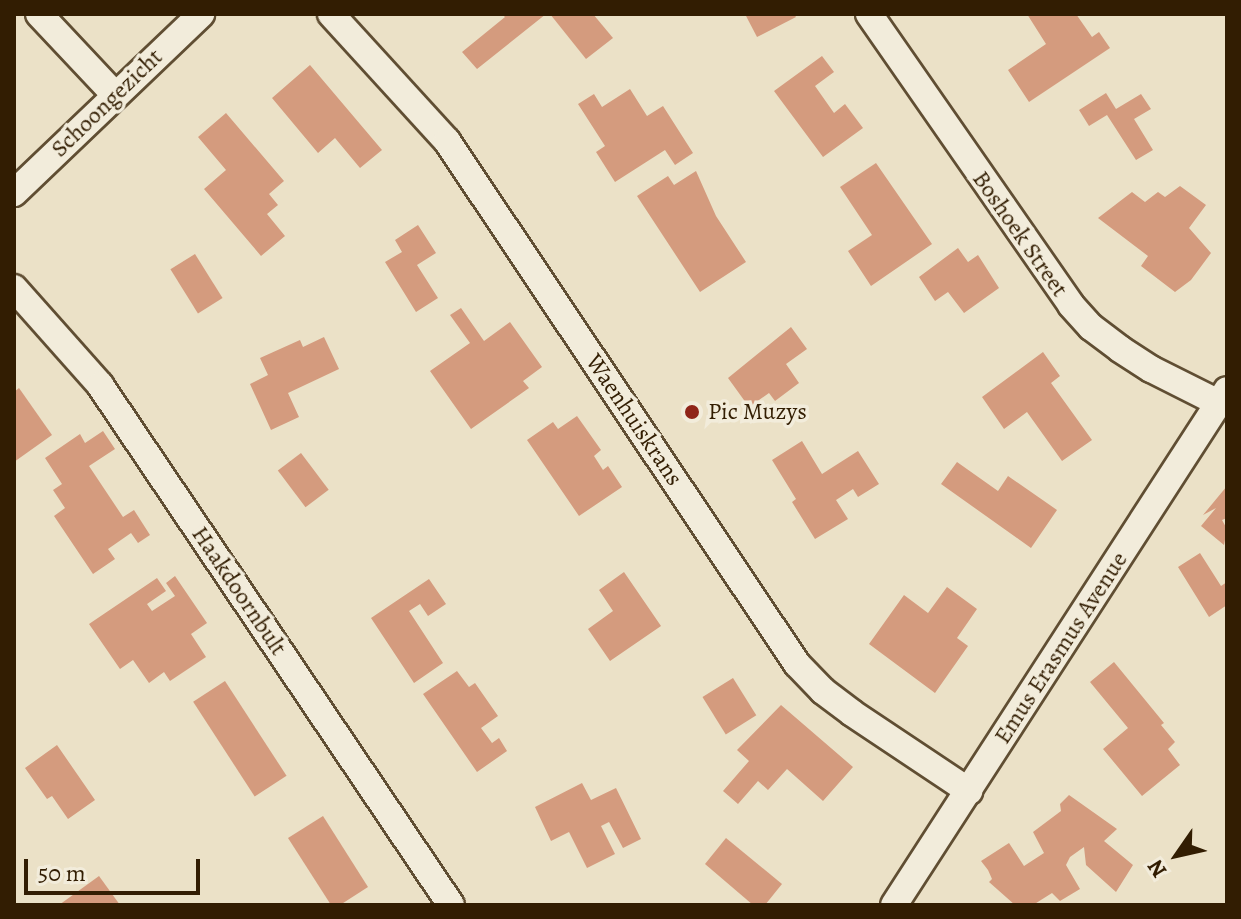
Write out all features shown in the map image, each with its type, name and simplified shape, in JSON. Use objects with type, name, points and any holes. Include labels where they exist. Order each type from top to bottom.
[{"type":"street","points":[[39,14],[115,95]]},
{"type":"street","name":"Schoongezicht","points":[[14,193],[201,14]]},
{"type":"street","name":"Waenhuiskrans","points":[[331,14],[447,141],[797,664],[823,691],[852,713],[969,791]]},
{"type":"street","name":"Boshoek Street","points":[[869,14],[1071,305],[1091,327],[1141,362],[1223,396]]},
{"type":"street","name":"Haakdoornbult","points":[[14,288],[100,385],[451,905]]},
{"type":"street","name":"Emus Erasmus Avenue","points":[[894,905],[1223,396]]},
{"type":"building","points":[[502,14],[546,14],[477,69],[462,52],[505,17]]},
{"type":"building","points":[[550,14],[593,14],[613,38],[586,59]]},
{"type":"building","points":[[745,14],[794,14],[796,17],[757,37]]},
{"type":"building","points":[[1027,14],[1076,14],[1092,37],[1099,32],[1110,48],[1029,102],[1008,70],[1046,44]]},
{"type":"building","points":[[822,56],[834,72],[815,86],[834,113],[845,104],[863,128],[823,157],[774,91]]},
{"type":"building","points":[[310,65],[382,150],[360,168],[335,138],[318,153],[272,98]]},
{"type":"building","points":[[630,89],[647,116],[663,106],[693,153],[675,165],[665,150],[615,182],[596,152],[605,146],[578,104],[594,94],[602,107]]},
{"type":"building","points":[[1106,93],[1116,109],[1141,94],[1151,109],[1134,119],[1153,150],[1136,160],[1107,115],[1089,126],[1079,110]]},
{"type":"building","points":[[226,113],[284,181],[269,194],[278,205],[267,214],[285,236],[261,256],[204,189],[226,170],[198,137]]},
{"type":"building","points":[[876,163],[932,244],[871,286],[848,251],[872,235],[840,187]]},
{"type":"building","points":[[696,171],[716,216],[746,262],[700,292],[637,196],[668,176],[674,185]]},
{"type":"building","points":[[1180,186],[1206,205],[1189,228],[1211,253],[1191,280],[1175,292],[1141,266],[1148,256],[1098,218],[1132,192],[1145,202],[1158,192],[1165,197]]},
{"type":"building","points":[[418,225],[436,253],[417,265],[438,298],[416,312],[385,262],[402,252],[395,240]]},
{"type":"building","points":[[958,248],[968,262],[978,255],[999,288],[964,313],[948,292],[935,301],[919,277]]},
{"type":"building","points":[[195,254],[223,298],[198,313],[170,269]]},
{"type":"building","points":[[461,308],[484,341],[510,322],[542,367],[523,381],[529,388],[471,429],[430,371],[470,343],[450,315]]},
{"type":"building","points":[[791,327],[807,349],[786,364],[799,383],[775,401],[769,393],[749,407],[728,378]]},
{"type":"building","points":[[324,337],[339,369],[288,393],[299,417],[271,430],[250,384],[268,375],[260,358],[300,340],[303,347]]},
{"type":"building","points":[[1043,352],[1060,376],[1051,383],[1092,440],[1062,461],[1027,412],[1004,429],[982,397]]},
{"type":"building","points":[[19,388],[52,435],[14,462],[14,392]]},
{"type":"building","points":[[577,416],[601,450],[594,456],[603,470],[608,466],[622,487],[579,516],[527,440],[553,422],[558,429]]},
{"type":"building","points":[[103,431],[115,449],[89,466],[123,517],[134,510],[150,535],[138,543],[131,533],[108,549],[115,559],[93,574],[54,516],[65,508],[53,490],[62,484],[45,458],[80,434],[85,443]]},
{"type":"building","points":[[802,441],[822,474],[858,451],[879,484],[858,497],[853,489],[836,500],[848,519],[815,539],[792,502],[796,499],[772,460]]},
{"type":"building","points":[[301,453],[329,490],[306,507],[278,470]]},
{"type":"building","points":[[957,462],[998,491],[1008,476],[1057,510],[1031,548],[941,484]]},
{"type":"building","points":[[1227,486],[1227,518],[1222,520],[1227,529],[1224,545],[1201,526],[1216,508],[1203,515]]},
{"type":"building","points":[[1200,553],[1221,586],[1227,582],[1227,605],[1209,617],[1178,567]]},
{"type":"building","points":[[624,572],[661,626],[610,661],[588,629],[613,611],[599,590]]},
{"type":"building","points":[[175,576],[207,623],[191,634],[206,657],[170,681],[164,672],[149,683],[133,660],[120,669],[89,624],[157,578],[166,591],[147,604],[152,611],[175,596],[166,583]]},
{"type":"building","points":[[429,579],[446,604],[428,616],[420,604],[409,611],[443,663],[414,683],[371,618]]},
{"type":"building","points":[[947,587],[977,609],[957,638],[968,646],[935,693],[869,644],[904,595],[928,613]]},
{"type":"building","points":[[1114,662],[1164,723],[1161,725],[1175,742],[1168,749],[1180,765],[1142,796],[1103,749],[1128,728],[1090,682]]},
{"type":"building","points":[[457,671],[469,687],[475,683],[498,716],[481,728],[492,743],[499,738],[507,751],[477,772],[423,694]]},
{"type":"building","points":[[733,678],[756,715],[726,734],[702,697]]},
{"type":"building","points":[[225,681],[287,776],[255,796],[193,702]]},
{"type":"building","points":[[781,705],[853,767],[823,801],[787,769],[768,790],[758,781],[738,804],[723,791],[749,761],[737,750]]},
{"type":"building","points":[[57,745],[95,800],[68,819],[52,796],[47,799],[25,768]]},
{"type":"building","points":[[582,783],[591,800],[616,788],[641,839],[623,848],[609,822],[601,826],[615,854],[587,868],[569,832],[551,841],[535,807]]},
{"type":"building","points":[[1069,795],[1117,829],[1104,841],[1133,865],[1116,892],[1086,865],[1084,847],[1070,857],[1066,865],[1080,889],[1060,901],[1052,893],[1033,905],[1015,905],[989,882],[992,879],[981,861],[1009,843],[1024,866],[1044,853],[1033,832],[1061,811],[1060,804]]},
{"type":"building","points":[[323,816],[368,887],[340,905],[331,905],[288,838]]},
{"type":"building","points":[[726,838],[782,884],[765,905],[753,905],[705,864]]},
{"type":"building","points":[[99,876],[120,905],[59,905]]},
{"type":"place","name":"Pic Muzys","points":[[692,412]]}]
